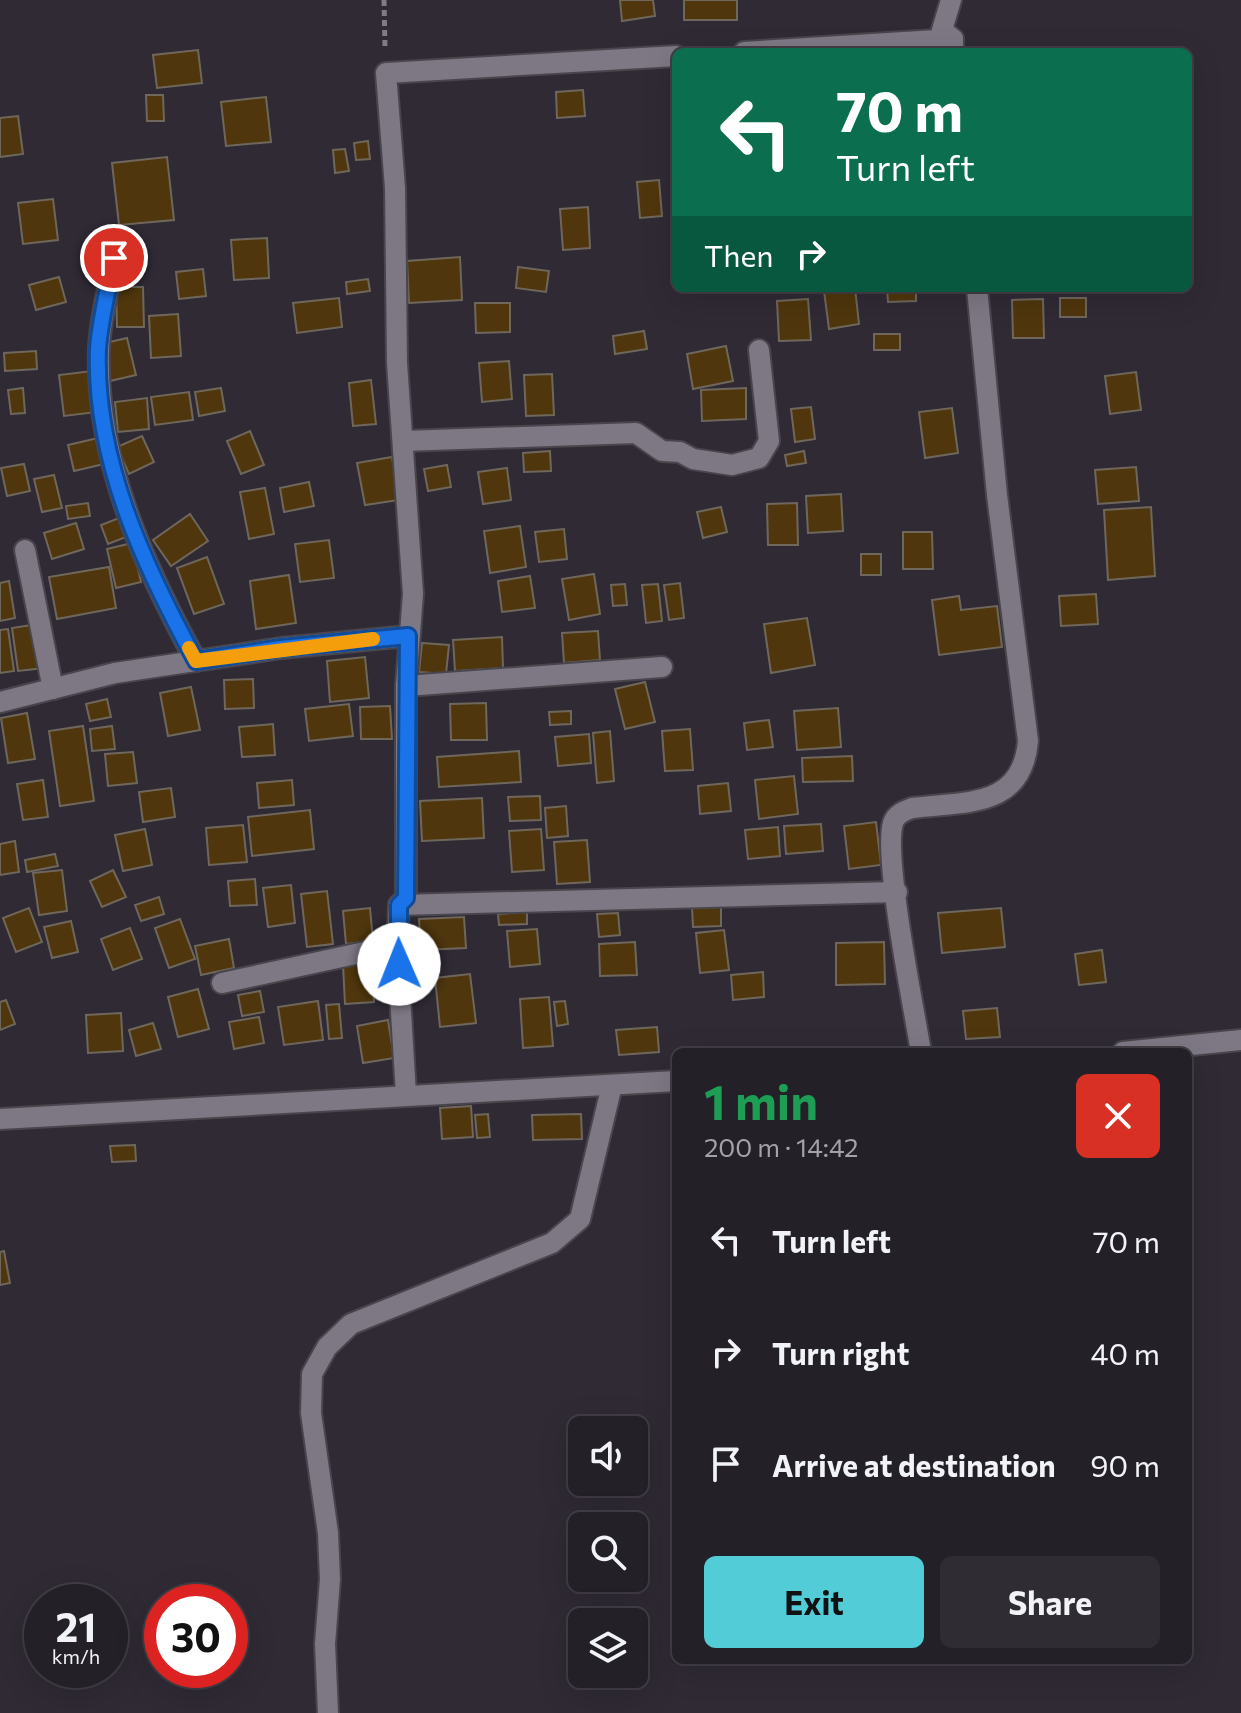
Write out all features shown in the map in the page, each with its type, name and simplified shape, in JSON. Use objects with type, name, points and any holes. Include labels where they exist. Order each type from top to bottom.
[{"type":"street","points":[[951,0],[942,30],[953,46]]},
{"type":"street","points":[[883,48],[953,46]]},
{"type":"street","points":[[406,1095],[397,945],[399,905],[406,898],[406,686],[413,594],[397,363],[395,188],[386,73],[672,56]]},
{"type":"street","points":[[114,258],[98,347],[102,409],[112,470],[166,605],[196,661]]},
{"type":"street","points":[[920,1048],[891,841],[894,822],[900,813],[1003,792],[1019,778],[1026,761],[1028,741],[997,495],[977,292]]},
{"type":"street","points":[[404,441],[636,433],[662,451],[732,465],[746,462],[765,453],[769,441],[759,350]]},
{"type":"street","points":[[25,550],[53,689]]},
{"type":"street","points":[[0,702],[115,673],[281,648],[408,636]]},
{"type":"street","points":[[406,686],[662,667]]},
{"type":"street","points":[[399,905],[897,892]]},
{"type":"street","points":[[222,983],[397,945]]},
{"type":"street","points":[[1162,1048],[1241,1040]]},
{"type":"street","points":[[0,1119],[672,1081]]},
{"type":"street","points":[[328,1713],[325,1644],[330,1579],[328,1533],[311,1413],[312,1374],[327,1347],[351,1324],[552,1243],[580,1219],[612,1085]]},
{"type":"path","points":[[384,0],[386,73]]},
{"type":"building","points":[[620,0],[653,0],[655,16],[622,21]]},
{"type":"building","points":[[684,0],[737,0],[737,20],[684,20]]},
{"type":"building","points":[[198,50],[202,83],[157,88],[153,55]]},
{"type":"building","points":[[583,90],[585,116],[557,118],[556,92]]},
{"type":"building","points":[[146,95],[163,95],[164,121],[147,121]]},
{"type":"building","points":[[266,97],[271,142],[226,146],[221,102]]},
{"type":"building","points":[[18,116],[23,154],[0,157],[0,118]]},
{"type":"building","points":[[368,141],[370,159],[356,160],[354,143]]},
{"type":"building","points":[[345,149],[349,171],[335,173],[333,150]]},
{"type":"building","points":[[167,157],[174,220],[119,225],[112,163]]},
{"type":"building","points":[[659,180],[662,216],[640,218],[637,182]]},
{"type":"building","points":[[53,199],[58,240],[23,244],[18,203]]},
{"type":"building","points":[[588,207],[590,248],[563,250],[560,209]]},
{"type":"building","points":[[267,238],[269,278],[234,280],[231,240]]},
{"type":"building","points":[[460,257],[462,300],[409,303],[407,261]]},
{"type":"building","points":[[518,267],[549,271],[546,292],[516,288]]},
{"type":"building","points":[[203,269],[206,296],[179,299],[176,272]]},
{"type":"building","points":[[59,277],[66,302],[36,310],[29,285]]},
{"type":"building","points":[[368,279],[370,291],[347,294],[346,282]]},
{"type":"building","points":[[116,287],[143,287],[144,327],[117,327]]},
{"type":"building","points":[[824,292],[855,292],[859,324],[829,329]]},
{"type":"building","points":[[887,292],[916,292],[916,301],[888,302]]},
{"type":"building","points":[[339,298],[342,327],[297,333],[293,303]]},
{"type":"building","points":[[1060,298],[1086,298],[1086,317],[1060,317]]},
{"type":"building","points":[[808,299],[811,340],[779,341],[777,301]]},
{"type":"building","points":[[1043,299],[1044,338],[1013,338],[1012,300]]},
{"type":"building","points":[[475,303],[510,303],[510,332],[476,333]]},
{"type":"building","points":[[178,314],[181,356],[151,358],[149,316]]},
{"type":"building","points":[[644,331],[647,349],[615,354],[613,336]]},
{"type":"building","points":[[874,334],[900,334],[900,350],[874,350]]},
{"type":"building","points":[[127,338],[136,375],[110,381],[101,344]]},
{"type":"building","points":[[726,346],[733,381],[693,389],[687,354]]},
{"type":"building","points":[[36,351],[37,369],[5,371],[4,353]]},
{"type":"building","points":[[509,361],[512,399],[482,402],[479,363]]},
{"type":"building","points":[[92,371],[97,412],[64,416],[59,375]]},
{"type":"building","points":[[1136,372],[1141,410],[1110,414],[1105,376]]},
{"type":"building","points":[[552,374],[554,415],[526,416],[524,375]]},
{"type":"building","points":[[371,380],[376,424],[353,426],[349,383]]},
{"type":"building","points":[[23,388],[25,413],[11,414],[8,390]]},
{"type":"building","points":[[221,388],[225,411],[199,416],[195,392]]},
{"type":"building","points":[[746,388],[746,419],[702,421],[701,390]]},
{"type":"building","points":[[189,392],[193,420],[155,425],[151,397]]},
{"type":"building","points":[[147,398],[149,429],[118,432],[115,402]]},
{"type":"building","points":[[811,407],[815,439],[795,442],[791,409]]},
{"type":"building","points":[[952,408],[958,453],[925,458],[919,412]]},
{"type":"building","points":[[250,431],[264,465],[241,474],[227,441]]},
{"type":"building","points":[[142,436],[154,462],[129,474],[117,447]]},
{"type":"building","points":[[98,438],[104,464],[74,471],[68,445]]},
{"type":"building","points":[[550,451],[551,471],[524,472],[523,453]]},
{"type":"building","points":[[804,451],[806,463],[787,466],[785,455]]},
{"type":"building","points":[[392,457],[399,500],[365,505],[357,463]]},
{"type":"building","points":[[24,464],[30,491],[7,496],[1,468]]},
{"type":"building","points":[[447,465],[451,487],[428,491],[424,469]]},
{"type":"building","points":[[1136,467],[1139,501],[1098,504],[1095,470]]},
{"type":"building","points":[[507,468],[511,500],[483,504],[478,472]]},
{"type":"building","points":[[54,475],[62,508],[42,512],[34,479]]},
{"type":"building","points":[[309,482],[314,506],[284,512],[280,488]]},
{"type":"building","points":[[265,488],[274,534],[249,539],[240,492]]},
{"type":"building","points":[[841,494],[843,531],[808,533],[806,496]]},
{"type":"building","points":[[88,503],[90,516],[68,519],[66,506]]},
{"type":"building","points":[[797,503],[798,545],[768,545],[767,504]]},
{"type":"building","points":[[721,507],[727,532],[703,538],[697,512]]},
{"type":"building","points":[[1151,507],[1155,576],[1108,580],[1104,510]]},
{"type":"building","points":[[190,514],[208,541],[171,566],[153,540]]},
{"type":"building","points":[[119,518],[126,537],[108,544],[101,525]]},
{"type":"building","points":[[76,523],[84,549],[52,559],[44,533]]},
{"type":"building","points":[[520,526],[526,567],[490,573],[484,531]]},
{"type":"building","points":[[564,529],[567,559],[539,562],[535,532]]},
{"type":"building","points":[[903,532],[932,532],[933,569],[903,569]]},
{"type":"building","points":[[329,540],[334,578],[300,582],[295,544]]},
{"type":"building","points":[[132,543],[141,582],[116,588],[107,549]]},
{"type":"building","points":[[861,554],[881,554],[881,575],[861,575]]},
{"type":"building","points":[[207,557],[224,604],[194,614],[177,568]]},
{"type":"building","points":[[109,567],[116,608],[57,619],[49,577]]},
{"type":"building","points":[[594,574],[600,614],[569,620],[562,579]]},
{"type":"building","points":[[289,575],[296,623],[256,629],[250,581]]},
{"type":"building","points":[[530,576],[535,608],[502,612],[498,581]]},
{"type":"building","points":[[9,581],[15,618],[0,621],[0,583]]},
{"type":"building","points":[[680,583],[684,618],[669,620],[664,585]]},
{"type":"building","points":[[625,584],[627,605],[613,606],[611,585]]},
{"type":"building","points":[[658,584],[662,621],[646,623],[642,585]]},
{"type":"building","points":[[1096,594],[1098,624],[1061,626],[1059,596]]},
{"type":"building","points":[[959,596],[961,610],[997,606],[1002,647],[939,655],[932,600]]},
{"type":"building","points":[[807,618],[815,665],[771,673],[764,624]]},
{"type":"building","points":[[38,624],[44,668],[18,671],[12,628]]},
{"type":"building","points":[[8,629],[14,671],[0,673],[0,630]]},
{"type":"building","points":[[598,631],[600,660],[564,663],[562,633]]},
{"type":"building","points":[[502,637],[503,668],[455,671],[453,640]]},
{"type":"building","points":[[422,643],[449,645],[446,674],[419,672]]},
{"type":"building","points":[[365,657],[369,698],[330,702],[327,661]]},
{"type":"building","points":[[253,679],[254,708],[225,709],[224,680]]},
{"type":"building","points":[[645,682],[655,722],[625,729],[615,689]]},
{"type":"building","points":[[191,687],[200,730],[168,736],[160,693]]},
{"type":"building","points":[[107,699],[111,717],[90,721],[86,704]]},
{"type":"building","points":[[486,703],[487,740],[451,740],[450,704]]},
{"type":"building","points":[[349,704],[353,736],[309,741],[305,709]]},
{"type":"building","points":[[390,706],[392,739],[361,739],[360,707]]},
{"type":"building","points":[[838,708],[841,747],[797,750],[794,711]]},
{"type":"building","points":[[571,711],[571,724],[550,725],[549,712]]},
{"type":"building","points":[[27,713],[35,759],[8,763],[1,718]]},
{"type":"building","points":[[769,720],[773,747],[747,750],[744,723]]},
{"type":"building","points":[[273,724],[275,755],[242,757],[239,727]]},
{"type":"building","points":[[83,726],[94,801],[60,806],[49,731]]},
{"type":"building","points":[[112,726],[115,749],[92,751],[90,729]]},
{"type":"building","points":[[690,729],[693,770],[665,771],[662,731]]},
{"type":"building","points":[[610,731],[614,781],[597,783],[593,733]]},
{"type":"building","points":[[589,734],[591,763],[558,766],[555,737]]},
{"type":"building","points":[[519,751],[521,782],[439,787],[437,757]]},
{"type":"building","points":[[133,752],[137,783],[108,786],[105,754]]},
{"type":"building","points":[[852,756],[853,781],[803,782],[802,758]]},
{"type":"building","points":[[794,776],[798,814],[759,819],[755,780]]},
{"type":"building","points":[[43,780],[48,817],[23,820],[17,784]]},
{"type":"building","points":[[292,780],[294,805],[259,808],[257,783]]},
{"type":"building","points":[[728,783],[731,811],[700,814],[698,786]]},
{"type":"building","points":[[171,788],[175,817],[143,822],[139,792]]},
{"type":"building","points":[[540,796],[541,820],[510,821],[508,797]]},
{"type":"building","points":[[482,798],[484,838],[422,841],[420,801]]},
{"type":"building","points":[[566,806],[568,836],[547,838],[545,808]]},
{"type":"building","points":[[310,810],[314,849],[252,856],[248,817]]},
{"type":"building","points":[[876,822],[881,865],[849,869],[844,826]]},
{"type":"building","points":[[821,824],[823,851],[786,854],[784,826]]},
{"type":"building","points":[[243,825],[247,862],[209,865],[206,828]]},
{"type":"building","points":[[778,827],[780,856],[748,859],[745,830]]},
{"type":"building","points":[[145,829],[152,865],[123,871],[115,835]]},
{"type":"building","points":[[541,829],[544,870],[512,872],[509,831]]},
{"type":"building","points":[[587,840],[590,882],[557,884],[554,842]]},
{"type":"building","points":[[15,841],[19,872],[0,875],[0,844]]},
{"type":"building","points":[[55,854],[58,866],[27,872],[25,860]]},
{"type":"building","points":[[62,870],[67,911],[39,915],[33,873]]},
{"type":"building","points":[[113,870],[126,897],[102,907],[90,881]]},
{"type":"building","points":[[255,879],[257,905],[230,906],[228,881]]},
{"type":"building","points":[[291,885],[295,923],[268,927],[263,888]]},
{"type":"building","points":[[327,891],[333,944],[307,947],[301,894]]},
{"type":"building","points":[[159,897],[164,914],[141,921],[135,905]]},
{"type":"building","points":[[721,906],[721,926],[693,927],[692,907]]},
{"type":"building","points":[[29,908],[42,942],[16,952],[3,918]]},
{"type":"building","points":[[370,908],[373,941],[346,944],[343,911]]},
{"type":"building","points":[[1001,908],[1005,947],[942,953],[938,913]]},
{"type":"building","points":[[527,912],[527,924],[499,925],[498,914]]},
{"type":"building","points":[[618,913],[620,935],[599,937],[597,914]]},
{"type":"building","points":[[464,917],[466,948],[421,950],[419,919]]},
{"type":"building","points":[[180,919],[195,959],[169,968],[155,928]]},
{"type":"building","points":[[71,921],[78,952],[52,958],[44,927]]},
{"type":"building","points":[[130,928],[142,959],[113,970],[101,939]]},
{"type":"building","points":[[537,929],[540,964],[510,967],[507,931]]},
{"type":"building","points":[[724,930],[729,970],[700,973],[696,933]]},
{"type":"building","points":[[229,939],[234,968],[201,975],[195,946]]},
{"type":"building","points":[[635,942],[637,975],[600,976],[599,944]]},
{"type":"building","points":[[884,942],[885,984],[836,985],[836,943]]},
{"type":"building","points":[[1102,950],[1106,982],[1079,985],[1075,954]]},
{"type":"building","points":[[372,963],[374,1002],[345,1004],[343,965]]},
{"type":"building","points":[[763,972],[764,997],[733,1000],[731,975]]},
{"type":"building","points":[[470,974],[476,1023],[440,1027],[435,978]]},
{"type":"building","points":[[198,989],[209,1029],[178,1037],[168,997]]},
{"type":"building","points":[[260,991],[264,1012],[242,1016],[238,995]]},
{"type":"building","points":[[549,997],[553,1046],[523,1048],[520,999]]},
{"type":"building","points":[[6,1000],[15,1024],[0,1030],[0,1002]]},
{"type":"building","points":[[318,1001],[323,1040],[284,1045],[278,1007]]},
{"type":"building","points":[[565,1001],[568,1024],[557,1026],[554,1002]]},
{"type":"building","points":[[339,1004],[342,1038],[329,1039],[326,1005]]},
{"type":"building","points":[[997,1008],[1000,1037],[966,1039],[963,1011]]},
{"type":"building","points":[[121,1013],[123,1051],[88,1053],[86,1015]]},
{"type":"building","points":[[259,1017],[264,1043],[234,1049],[229,1022]]},
{"type":"building","points":[[388,1020],[394,1058],[363,1063],[357,1026]]},
{"type":"building","points":[[153,1023],[161,1049],[136,1056],[129,1030]]},
{"type":"building","points":[[657,1027],[659,1052],[619,1055],[616,1030]]},
{"type":"building","points":[[471,1106],[473,1137],[442,1139],[440,1108]]},
{"type":"building","points":[[488,1114],[490,1137],[477,1138],[475,1115]]},
{"type":"building","points":[[581,1114],[582,1139],[533,1140],[532,1115]]},
{"type":"building","points":[[135,1145],[136,1161],[112,1162],[110,1146]]},
{"type":"building","points":[[4,1251],[10,1283],[0,1285],[0,1252]]},
{"type":"slow traffic","points":[[189,648],[196,661],[281,648],[373,639]]},
{"type":"route","points":[[114,258],[98,347],[102,409],[112,470],[166,605],[196,661],[281,648],[408,636],[406,898],[399,905],[399,964]]}]
